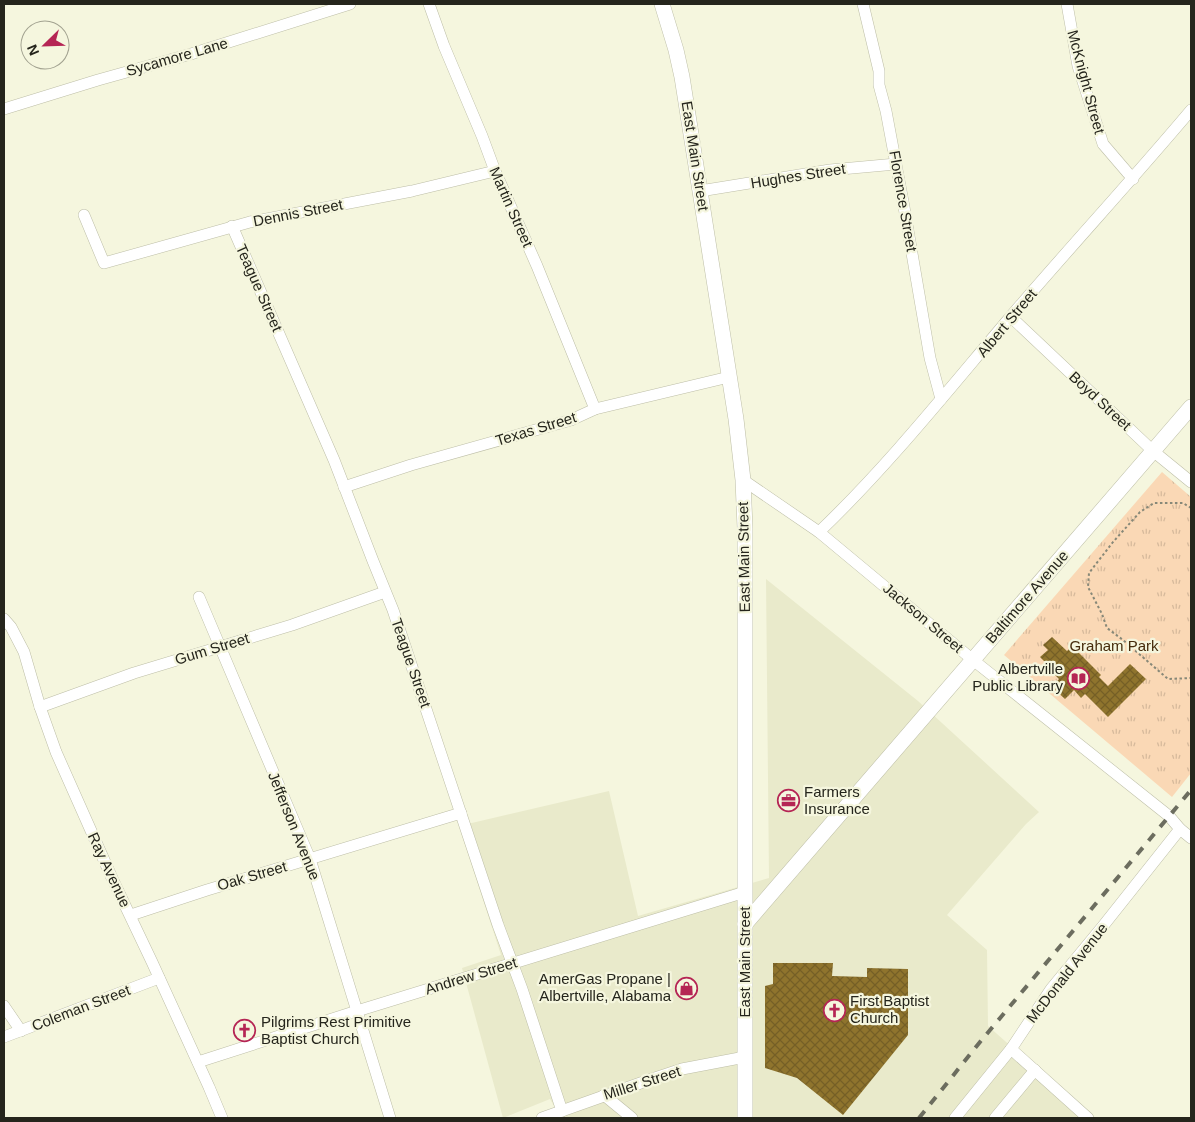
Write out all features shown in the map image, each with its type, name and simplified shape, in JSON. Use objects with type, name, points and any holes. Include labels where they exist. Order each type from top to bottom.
[{"type":"main road","name":"East Main Street","points":[[662,4],[682,77],[730,376],[743,480],[745,1118]]},
{"type":"main road","name":"Baltimore Avenue","points":[[745,924],[1191,407]]},
{"type":"street","name":"Sycamore Lane","points":[[4,109],[191,54],[350,4]]},
{"type":"street","name":"Martin Street","points":[[429,4],[495,171],[538,266],[595,409]]},
{"type":"street","name":"Florence Street","points":[[863,4],[879,71],[930,358],[941,399]]},
{"type":"street","name":"McKnight Street","points":[[1067,4],[1078,66],[1103,144],[1133,179]]},
{"type":"street","name":"Albert Street","points":[[819,532],[856,497],[1191,110]]},
{"type":"street","name":"Hughes Street","points":[[700,191],[830,170],[896,164]]},
{"type":"street","name":"Dennis Street","points":[[84,216],[104,263],[232,226],[412,191],[495,171]]},
{"type":"street","name":"Teague Street","points":[[232,226],[334,460],[393,610],[512,964],[551,1116]]},
{"type":"street","name":"Boyd Street","points":[[1011,317],[1153,451],[1191,482]]},
{"type":"street","name":"Texas Street","points":[[344,487],[411,465],[571,420],[595,409],[730,376]]},
{"type":"street","name":"Jackson Street","points":[[743,480],[819,532],[973,660],[1169,816],[1187,833]]},
{"type":"street","name":"Gum Street","points":[[40,707],[134,674],[292,624],[385,592]]},
{"type":"street","name":"Jefferson Avenue","points":[[199,597],[310,859],[390,1118]]},
{"type":"street","name":"Ray Avenue","points":[[4,620],[11,627],[24,652],[40,707],[56,752],[222,1118]]},
{"type":"street","name":"Oak Street","points":[[131,915],[461,813]]},
{"type":"street","name":"McDonald Avenue","points":[[955,1118],[1011,1049],[1051,989],[1187,833]]},
{"type":"street","name":"Andrew Street","points":[[198,1062],[357,1010],[745,892]]},
{"type":"street","name":"Coleman Street","points":[[4,1037],[159,978]]},
{"type":"street","points":[[4,1006],[21,1031]]},
{"type":"street","points":[[1011,1049],[1088,1118]]},
{"type":"street","name":"Miller Street","points":[[551,1116],[604,1095],[682,1069],[745,1057]]},
{"type":"street","points":[[996,1118],[1035,1070]]},
{"type":"street","points":[[604,1095],[632,1118]]},
{"type":"path","points":[[1191,508],[1184,503],[1162,503],[1154,504],[1140,512],[1113,542],[1090,573],[1088,587],[1102,614],[1106,628],[1168,679],[1191,678]]},
{"type":"shaded area","points":[[766,579],[918,701],[1039,812],[1026,824],[947,915],[987,950],[988,1026],[1092,1118],[561,1118],[550,1099],[503,1118],[462,968],[501,955],[459,826],[609,791],[638,916],[769,878]]},
{"type":"green space","name":"Graham Park","points":[[1162,472],[1191,497],[1191,773],[1172,797],[1004,655]]},
{"type":"building","name":"Albertville Public Library","points":[[1052,637],[1067,651],[1072,646],[1101,675],[1099,677],[1108,686],[1130,664],[1146,679],[1108,717],[1085,694],[1081,698],[1074,690],[1065,699],[1052,687],[1059,679],[1040,657],[1048,650],[1043,645]]},
{"type":"building","points":[[773,963],[833,963],[832,976],[867,977],[867,968],[908,969],[908,1035],[843,1115],[797,1078],[765,1068],[765,986],[773,984]]},
{"type":"railway","points":[[919,1118],[980,1042],[1191,790]]},
{"type":"place","name":"Albertville Public Library","points":[[1079,678]]},
{"type":"place","name":"Farmers Insurance","points":[[788,801]]},
{"type":"place","name":"AmerGas Propane | Albertville, Alabama","points":[[687,988]]},
{"type":"place","name":"First Baptist Church","points":[[834,1010]]},
{"type":"place","name":"Pilgrims Rest Primitive Baptist Church","points":[[245,1031]]}]
